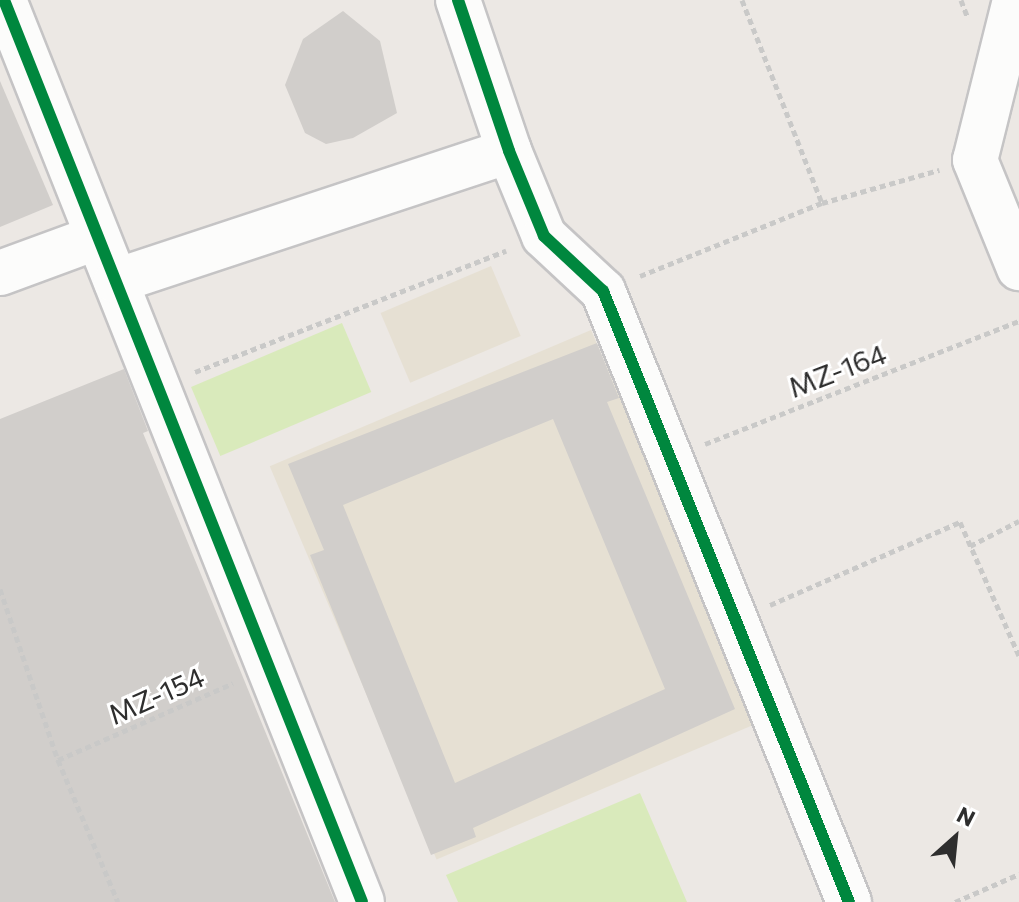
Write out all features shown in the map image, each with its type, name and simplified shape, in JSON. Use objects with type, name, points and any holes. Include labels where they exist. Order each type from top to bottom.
[{"type":"street","points":[[4,0],[362,902]]},
{"type":"street","points":[[458,0],[509,151],[544,236],[603,291],[849,902]]},
{"type":"street","points":[[1015,0],[975,160],[1019,268]]},
{"type":"street","points":[[116,281],[509,151]]},
{"type":"street","points":[[0,273],[98,237]]},
{"type":"path","points":[[742,0],[822,203]]},
{"type":"path","points":[[603,291],[822,203],[975,160]]},
{"type":"path","points":[[157,387],[544,236]]},
{"type":"path","points":[[970,546],[1019,521]]},
{"type":"path","points":[[736,620],[960,522],[1019,656]]},
{"type":"path","points":[[0,589],[58,760],[118,902]]},
{"type":"path","points":[[955,902],[1019,874]]},
{"type":"shaded area","points":[[491,266],[521,336],[410,383],[381,313]]},
{"type":"shaded area","points":[[591,330],[758,723],[437,859],[270,466]]},
{"type":"green space","points":[[342,323],[371,392],[220,456],[191,387]]},
{"type":"green space","points":[[640,793],[687,902],[458,902],[446,875]]},
{"type":"building","points":[[343,11],[380,41],[397,113],[353,138],[326,144],[305,133],[285,85],[303,39]]},
{"type":"building","points":[[0,81],[53,205],[0,227]]},
{"type":"building","points":[[597,343],[619,398],[607,402],[735,709],[473,828],[476,837],[431,855],[310,555],[324,550],[288,464]],"holes":[[[553,419],[665,689],[455,783],[343,505]]]},
{"type":"building","points":[[124,369],[148,431],[143,433],[335,902],[0,902],[0,419]]},
{"type":"cycle path","points":[[4,0],[362,902]]},
{"type":"cycle path","points":[[458,0],[509,151],[544,236],[603,291],[849,902]]}]
